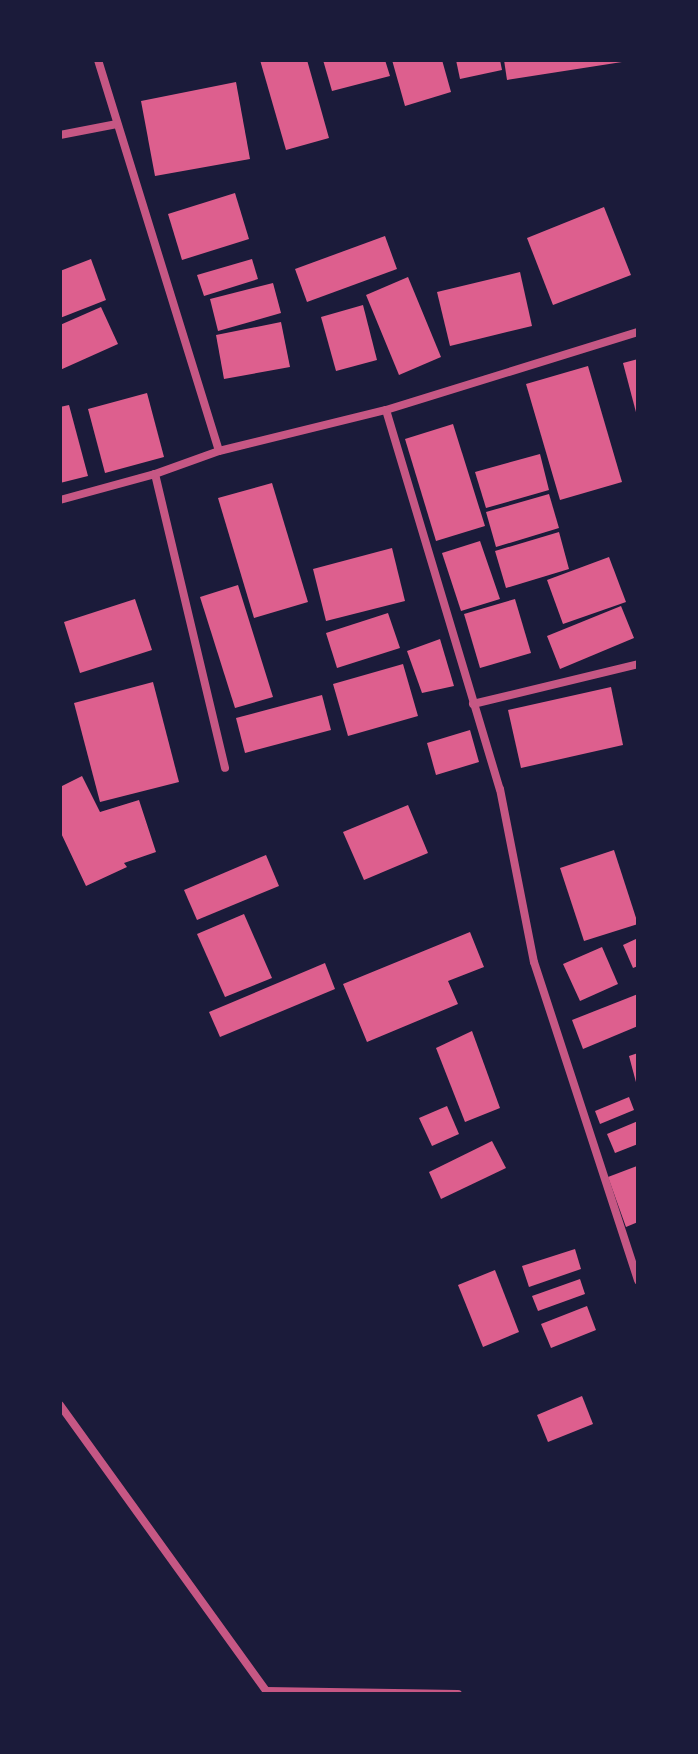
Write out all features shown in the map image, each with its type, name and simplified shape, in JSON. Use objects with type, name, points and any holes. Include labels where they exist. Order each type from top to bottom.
[{"type":"street","points":[[98,60],[219,451]]},
{"type":"street","points":[[60,135],[117,124]]},
{"type":"street","points":[[60,500],[155,474],[219,451],[386,410],[638,332]]},
{"type":"street","points":[[386,410],[500,789],[534,962],[638,1280]]},
{"type":"street","points":[[155,474],[225,768]]},
{"type":"street","points":[[473,704],[638,664]]},
{"type":"street","points":[[60,1405],[266,1691],[458,1694]]},
{"type":"building","points":[[260,60],[307,60],[329,138],[286,150]]},
{"type":"building","points":[[323,60],[385,60],[390,76],[332,91]]},
{"type":"building","points":[[392,60],[442,60],[451,92],[405,106]]},
{"type":"building","points":[[456,60],[500,60],[502,70],[460,79]]},
{"type":"building","points":[[504,60],[622,60],[622,62],[507,80]]},
{"type":"building","points":[[236,82],[250,159],[155,176],[141,101]]},
{"type":"building","points":[[235,193],[249,239],[182,260],[168,214]]},
{"type":"building","points":[[604,207],[631,275],[553,305],[527,238]]},
{"type":"building","points":[[385,236],[397,269],[307,302],[295,269]]},
{"type":"building","points":[[91,259],[106,300],[60,318],[60,271]]},
{"type":"building","points":[[252,259],[258,279],[204,296],[197,275]]},
{"type":"building","points":[[520,272],[532,326],[450,346],[437,292]]},
{"type":"building","points":[[408,277],[441,357],[399,375],[366,295]]},
{"type":"building","points":[[273,283],[281,313],[218,331],[210,299]]},
{"type":"building","points":[[363,305],[377,360],[336,371],[321,317]]},
{"type":"building","points":[[101,307],[118,344],[60,370],[60,325]]},
{"type":"building","points":[[281,322],[290,367],[224,379],[216,335]]},
{"type":"building","points":[[638,359],[638,416],[637,416],[623,363]]},
{"type":"building","points":[[588,366],[622,482],[560,500],[526,384]]},
{"type":"building","points":[[147,393],[164,457],[105,473],[88,409]]},
{"type":"building","points":[[69,405],[88,476],[60,483],[60,407]]},
{"type":"building","points":[[453,424],[485,526],[436,541],[405,439]]},
{"type":"building","points":[[540,454],[549,490],[486,508],[475,472]]},
{"type":"building","points":[[272,483],[308,602],[254,618],[218,498]]},
{"type":"building","points":[[549,494],[559,528],[496,547],[486,512]]},
{"type":"building","points":[[559,532],[569,569],[506,588],[495,551]]},
{"type":"building","points":[[480,541],[500,599],[461,611],[442,553]]},
{"type":"building","points":[[392,548],[405,601],[326,621],[313,569]]},
{"type":"building","points":[[609,557],[626,602],[563,624],[547,580]]},
{"type":"building","points":[[238,585],[273,697],[235,708],[200,597]]},
{"type":"building","points":[[135,599],[152,650],[80,673],[64,622]]},
{"type":"building","points":[[515,599],[531,653],[480,668],[464,614]]},
{"type":"building","points":[[621,606],[634,638],[560,669],[547,636]]},
{"type":"building","points":[[388,613],[400,648],[337,668],[326,633]]},
{"type":"building","points":[[440,639],[454,686],[422,693],[407,651]]},
{"type":"building","points":[[403,664],[418,716],[348,736],[333,684]]},
{"type":"building","points":[[153,682],[179,782],[100,802],[74,703]]},
{"type":"building","points":[[611,687],[623,745],[521,768],[508,710]]},
{"type":"building","points":[[322,695],[331,730],[245,753],[236,718]]},
{"type":"building","points":[[470,730],[479,762],[436,775],[427,743]]},
{"type":"building","points":[[82,776],[100,812],[139,800],[156,852],[124,863],[127,867],[86,886],[60,831],[60,787]]},
{"type":"building","points":[[408,805],[428,853],[364,880],[343,832]]},
{"type":"building","points":[[614,850],[638,924],[584,941],[560,868]]},
{"type":"building","points":[[266,855],[279,886],[197,920],[184,890]]},
{"type":"building","points":[[244,914],[272,978],[225,997],[197,934]]},
{"type":"building","points":[[470,932],[484,967],[448,981],[458,1004],[367,1042],[343,984]]},
{"type":"building","points":[[638,938],[638,966],[633,968],[623,945]]},
{"type":"building","points":[[602,947],[618,984],[580,1001],[563,964]]},
{"type":"building","points":[[325,963],[335,989],[220,1037],[209,1012]]},
{"type":"building","points":[[638,994],[638,1026],[583,1049],[572,1020]]},
{"type":"building","points":[[472,1031],[500,1108],[465,1122],[436,1048]]},
{"type":"building","points":[[638,1053],[638,1085],[637,1086],[629,1056]]},
{"type":"building","points":[[629,1097],[634,1110],[600,1124],[595,1111]]},
{"type":"building","points":[[447,1106],[459,1134],[432,1146],[419,1118]]},
{"type":"building","points":[[638,1121],[638,1144],[615,1153],[607,1134]]},
{"type":"building","points":[[492,1141],[506,1168],[441,1199],[429,1172]]},
{"type":"building","points":[[637,1166],[638,1222],[626,1227],[608,1177]]},
{"type":"building","points":[[575,1249],[581,1269],[529,1287],[522,1266]]},
{"type":"building","points":[[495,1270],[519,1332],[483,1347],[458,1285]]},
{"type":"building","points":[[580,1279],[585,1294],[538,1311],[532,1296]]},
{"type":"building","points":[[587,1306],[596,1330],[551,1348],[541,1324]]},
{"type":"building","points":[[582,1396],[593,1424],[548,1442],[537,1415]]}]
